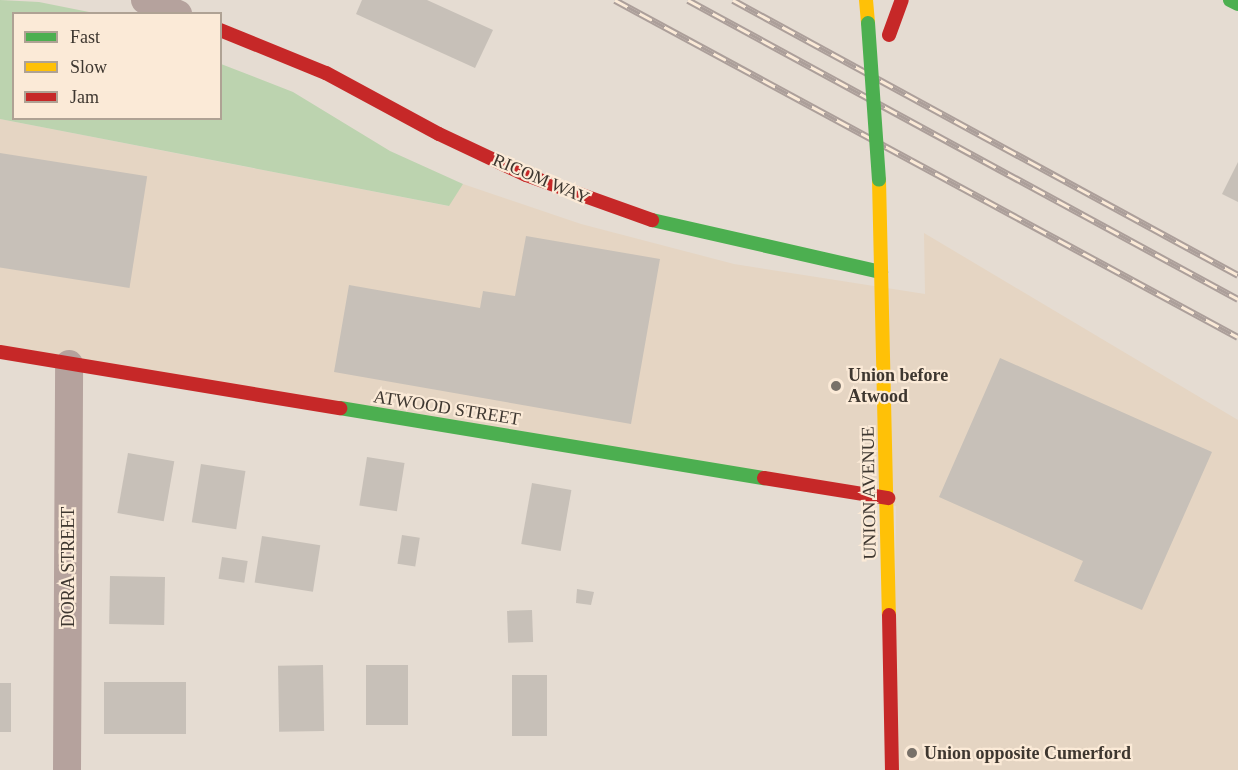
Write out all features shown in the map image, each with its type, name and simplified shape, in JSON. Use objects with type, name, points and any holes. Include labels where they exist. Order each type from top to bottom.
[{"type":"street","points":[[145,0],[173,12]]},
{"type":"street","name":"UNION AVENUE","points":[[866,0],[879,180],[888,498],[892,770]]},
{"type":"street","points":[[891,0],[889,40],[902,0]]},
{"type":"street","points":[[1230,0],[1238,4]]},
{"type":"street","name":"RICOM WAY","points":[[222,31],[326,73],[439,134],[526,175],[607,207],[693,231],[881,272]]},
{"type":"street","name":"UNION AVENUE","points":[[879,180],[886,68]]},
{"type":"street","name":"ATWOOD STREET","points":[[0,352],[888,498]]},
{"type":"street","name":"DORA STREET","points":[[68,770],[69,364]]},
{"type":"shaded area","points":[[0,119],[448,206],[463,184],[581,224],[734,264],[925,294],[924,233],[1238,420],[1238,770],[893,770],[896,506],[0,352]]},
{"type":"green space","points":[[0,0],[39,2],[89,12],[12,12],[12,120],[222,120],[222,64],[293,92],[390,151],[463,184],[449,206],[0,119]]},
{"type":"building","points":[[362,0],[427,0],[493,30],[475,68],[356,14]]},
{"type":"building","points":[[0,153],[147,176],[129,288],[0,267]]},
{"type":"building","points":[[1238,162],[1238,202],[1222,194]]},
{"type":"building","points":[[526,236],[660,259],[631,424],[334,372],[349,285],[480,308],[483,291],[515,296]]},
{"type":"building","points":[[1000,358],[1212,452],[1142,610],[1074,581],[1083,561],[939,497]]},
{"type":"building","points":[[128,453],[174,461],[164,521],[117,513]]},
{"type":"building","points":[[367,457],[405,463],[397,511],[359,505]]},
{"type":"building","points":[[201,464],[245,471],[236,529],[192,522]]},
{"type":"building","points":[[532,483],[571,490],[561,551],[521,544]]},
{"type":"building","points":[[402,535],[420,538],[415,566],[397,564]]},
{"type":"building","points":[[262,536],[320,545],[313,592],[255,582]]},
{"type":"building","points":[[222,557],[248,561],[244,583],[219,579]]},
{"type":"building","points":[[110,576],[165,577],[164,625],[109,624]]},
{"type":"building","points":[[577,589],[594,592],[591,605],[576,603]]},
{"type":"building","points":[[532,610],[533,642],[508,643],[507,611]]},
{"type":"building","points":[[323,665],[324,731],[279,732],[278,666]]},
{"type":"building","points":[[366,665],[408,665],[408,725],[366,725]]},
{"type":"building","points":[[512,675],[547,675],[547,736],[512,736]]},
{"type":"building","points":[[104,682],[186,682],[186,734],[104,734]]},
{"type":"building","points":[[0,683],[11,683],[11,732],[0,732]]},
{"type":"railway","points":[[615,0],[1238,337]]},
{"type":"railway","points":[[688,0],[1238,299]]},
{"type":"railway","points":[[733,0],[1238,275]]},
{"type":"traffic: fast","points":[[1230,0],[1238,4]]},
{"type":"traffic: fast","points":[[868,23],[879,180]]},
{"type":"traffic: fast","points":[[652,220],[881,272]]},
{"type":"traffic: fast","points":[[340,408],[764,478]]},
{"type":"traffic: slow","points":[[866,0],[868,23]]},
{"type":"traffic: slow","points":[[879,180],[889,615]]},
{"type":"traffic: jam","points":[[889,35],[902,0]]},
{"type":"traffic: jam","points":[[222,31],[326,73],[439,134],[526,175],[652,220]]},
{"type":"traffic: jam","points":[[0,352],[340,408]]},
{"type":"traffic: jam","points":[[764,478],[888,498]]},
{"type":"traffic: jam","points":[[889,615],[892,770]]},
{"type":"place","name":"Union before Atwood","points":[[836,386]]},
{"type":"place","name":"Union opposite Cumerford","points":[[912,753]]}]
